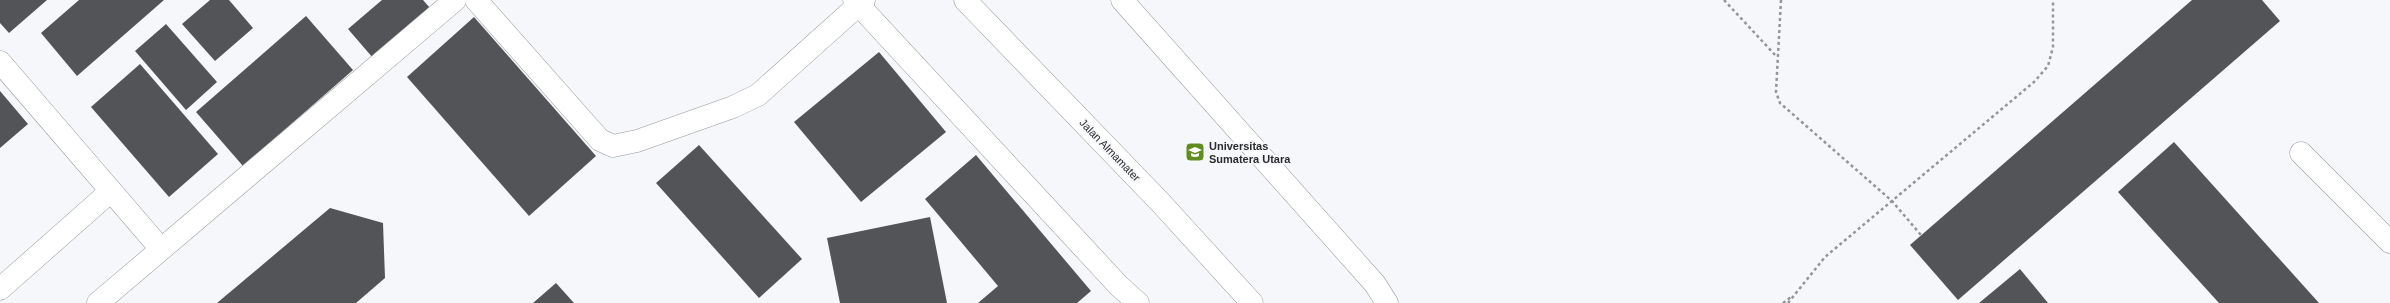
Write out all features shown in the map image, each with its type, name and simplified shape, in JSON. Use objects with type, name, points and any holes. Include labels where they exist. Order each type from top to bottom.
[{"type":"lane","points":[[98,303],[455,0]]},
{"type":"lane","points":[[476,0],[600,140],[613,146],[637,141],[733,107],[758,95],[859,2],[1119,286],[1138,303]]},
{"type":"lane","name":"Jalan Almamater","points":[[965,0],[1160,202],[1252,303]]},
{"type":"lane","points":[[1122,0],[1376,284],[1387,303]]},
{"type":"lane","points":[[0,62],[161,249]]},
{"type":"lane","points":[[2301,153],[2390,242]]},
{"type":"lane","points":[[2,284],[111,191]]},
{"type":"path","points":[[1724,0],[1778,57]]},
{"type":"path","points":[[1781,0],[1776,92],[1780,103],[1892,201],[1921,235]]},
{"type":"path","points":[[1788,303],[1825,258],[2034,82],[2048,66],[2053,47],[2052,0]]},
{"type":"path","points":[[1783,303],[1792,297]]},
{"type":"building","points":[[0,0],[47,0],[9,33],[0,23]]},
{"type":"building","points":[[79,0],[164,0],[77,76],[41,33]]},
{"type":"building","points":[[210,0],[229,0],[253,28],[215,61],[182,24]]},
{"type":"building","points":[[382,0],[423,0],[430,8],[373,58],[348,29]]},
{"type":"building","points":[[2192,0],[2262,0],[2280,21],[1958,300],[1910,245]]},
{"type":"building","points":[[306,16],[353,70],[243,166],[196,112]]},
{"type":"building","points":[[474,17],[596,156],[529,216],[407,77]]},
{"type":"building","points":[[166,24],[217,82],[186,110],[135,51]]},
{"type":"building","points":[[879,52],[946,132],[861,202],[794,122]]},
{"type":"building","points":[[140,64],[218,154],[169,197],[91,107]]},
{"type":"building","points":[[0,91],[28,124],[0,148]]},
{"type":"building","points":[[2174,142],[2319,303],[2219,303],[2118,192]]},
{"type":"building","points":[[699,145],[802,259],[759,298],[656,183]]},
{"type":"building","points":[[976,155],[1091,291],[1077,303],[978,303],[998,286],[925,199]]},
{"type":"building","points":[[330,208],[383,223],[385,278],[356,303],[217,303]]},
{"type":"building","points":[[930,217],[947,303],[840,303],[827,238]]},
{"type":"building","points":[[2020,269],[2048,303],[1979,303]]},
{"type":"building","points":[[556,283],[574,303],[533,303]]},
{"type":"place","name":"Universitas Sumatera Utara","points":[[1195,152]]}]
